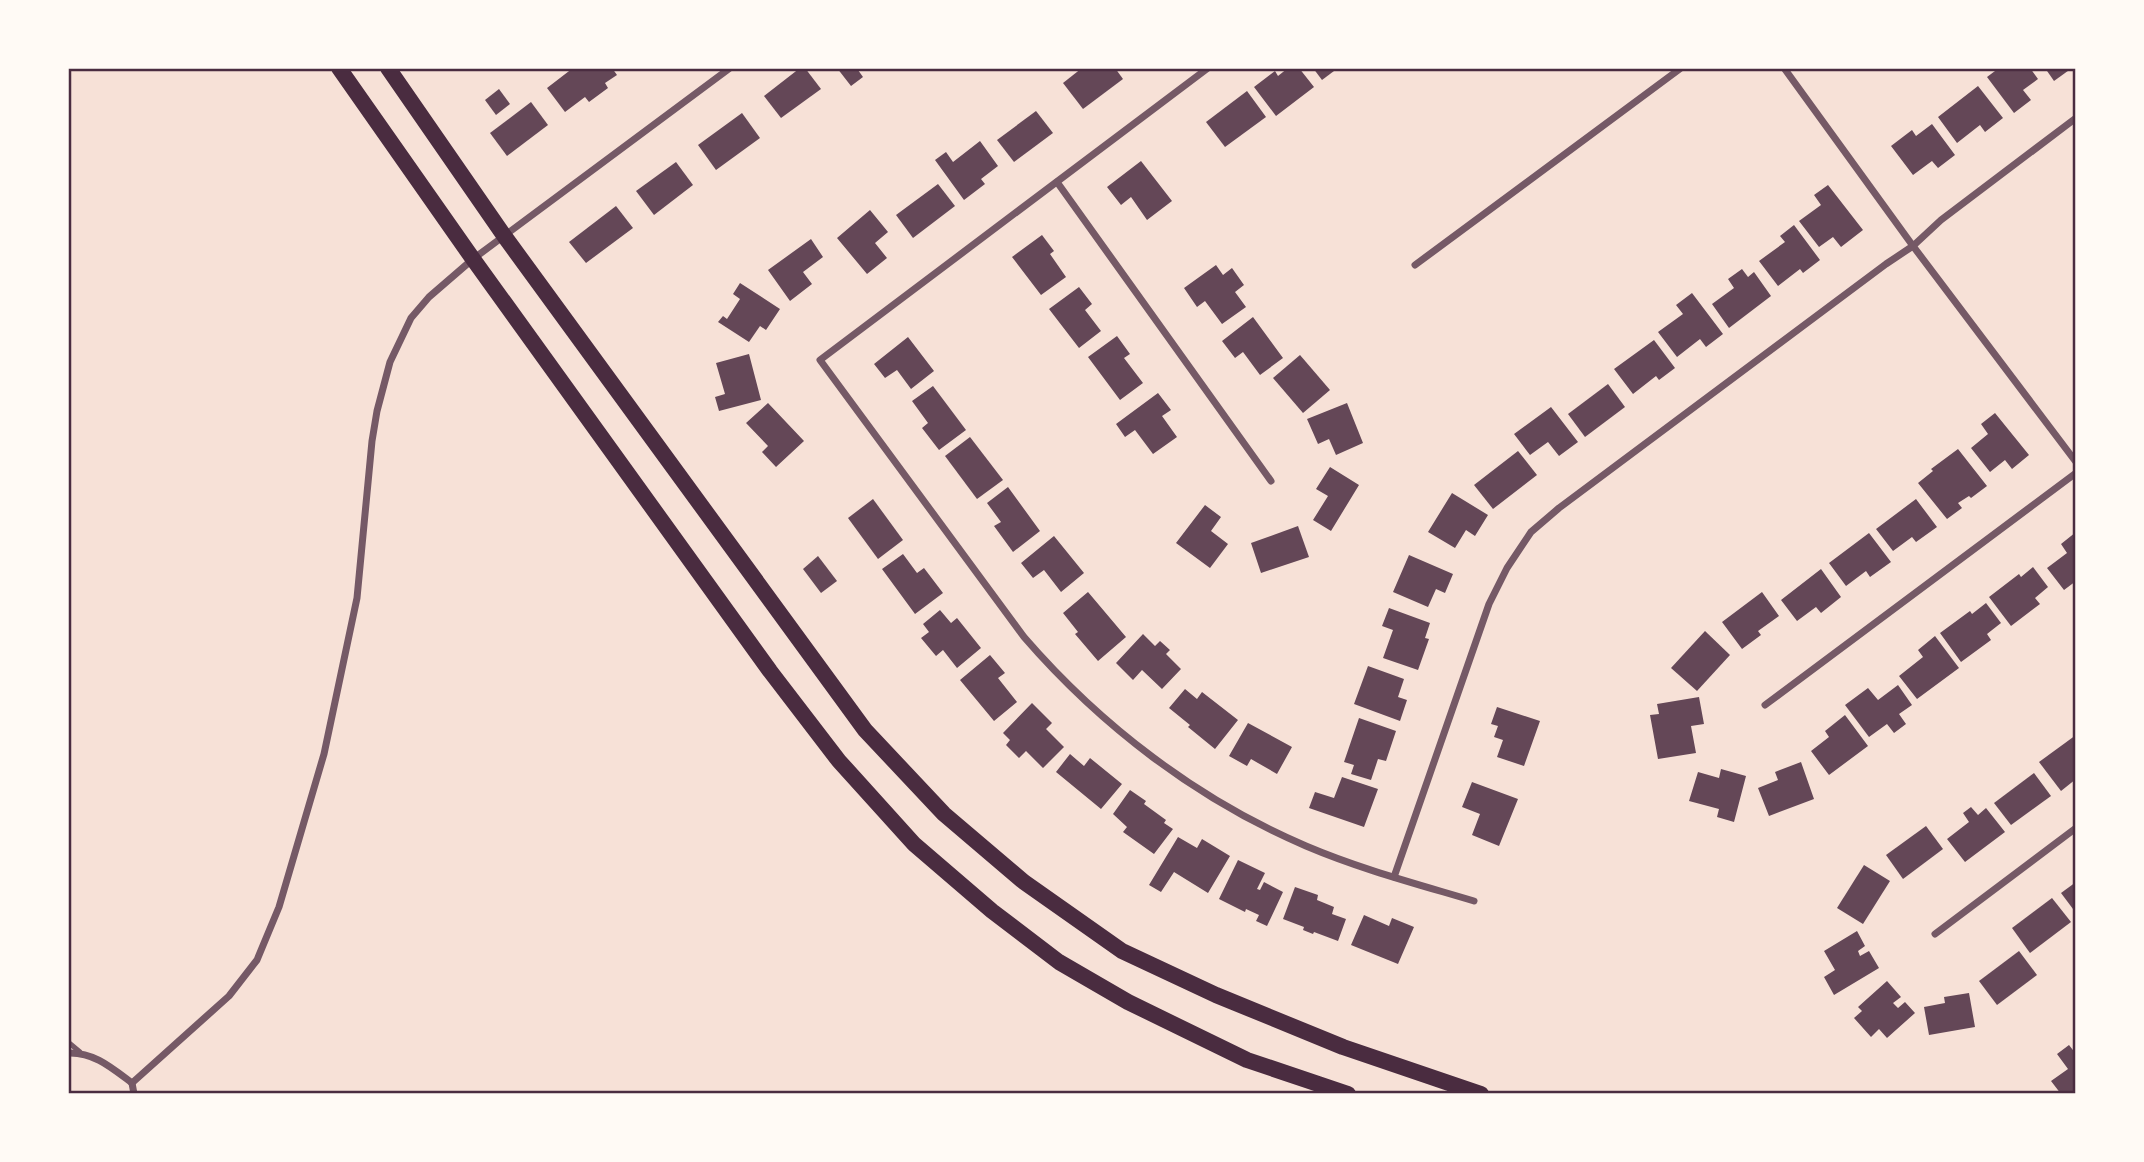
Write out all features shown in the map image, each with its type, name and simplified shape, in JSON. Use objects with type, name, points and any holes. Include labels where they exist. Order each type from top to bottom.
[{"type":"main road","points":[[340,68],[473,259],[770,671],[839,761],[914,845],[992,911],[1059,962],[1128,1002],[1247,1060],[1348,1094]]},
{"type":"main road","points":[[388,68],[505,237],[865,730],[943,814],[1024,882],[1122,951],[1216,995],[1343,1047],[1481,1094]]},
{"type":"street","points":[[132,1083],[229,996],[257,960],[279,907],[324,754],[358,598],[377,411],[390,362],[411,317],[429,297],[473,259],[730,68]]},
{"type":"street","points":[[1208,68],[820,360],[997,603],[1053,670],[1089,704],[1175,774],[1250,820],[1317,851],[1474,901]]},
{"type":"street","points":[[1415,265],[1681,68]]},
{"type":"street","points":[[1784,68],[1913,246],[2076,462]]},
{"type":"street","points":[[1394,877],[1489,604],[1507,568],[1531,533],[1559,508],[1913,246],[1941,220],[2076,118]]},
{"type":"street","points":[[1056,183],[1271,481]]},
{"type":"street","points":[[1765,705],[2076,473]]},
{"type":"street","points":[[1935,934],[2076,828]]},
{"type":"street","points":[[68,1053],[80,1052],[97,1059],[132,1083],[134,1094]]},
{"type":"lane","points":[[68,1042],[80,1052]]},
{"type":"building","points":[[573,68],[612,68],[617,75],[605,83],[608,88],[589,102],[585,97],[565,112],[547,88]]},
{"type":"building","points":[[800,68],[805,68],[821,89],[781,118],[764,96]]},
{"type":"building","points":[[837,68],[860,68],[858,70],[863,77],[851,86]]},
{"type":"building","points":[[1082,68],[1115,68],[1123,79],[1083,109],[1063,83]]},
{"type":"building","points":[[1288,68],[1299,68],[1314,87],[1276,116],[1254,87],[1275,71],[1278,76]]},
{"type":"building","points":[[1313,68],[1338,68],[1322,80]]},
{"type":"building","points":[[1993,68],[2030,68],[2038,79],[2023,90],[2031,100],[2014,113],[1987,77],[1995,71]]},
{"type":"building","points":[[2045,68],[2072,68],[2054,81]]},
{"type":"building","points":[[1978,86],[2003,118],[1985,132],[1980,125],[1957,143],[1938,117]]},
{"type":"building","points":[[499,89],[510,104],[496,115],[485,100]]},
{"type":"building","points":[[1247,91],[1266,117],[1225,147],[1206,122]]},
{"type":"building","points":[[531,102],[548,125],[507,156],[490,133]]},
{"type":"building","points":[[1036,111],[1053,133],[1014,162],[997,140]]},
{"type":"building","points":[[742,113],[760,138],[716,170],[698,145]]},
{"type":"building","points":[[1932,124],[1955,155],[1938,168],[1932,161],[1913,175],[1891,146],[1912,130],[1916,136]]},
{"type":"building","points":[[980,141],[998,166],[981,179],[985,184],[964,200],[935,160],[946,152],[953,162]]},
{"type":"building","points":[[1141,161],[1172,201],[1147,220],[1131,197],[1121,205],[1107,187]]},
{"type":"building","points":[[676,162],[693,185],[654,215],[636,191]]},
{"type":"building","points":[[938,184],[955,206],[913,238],[896,215]]},
{"type":"building","points":[[1828,185],[1863,230],[1841,247],[1833,237],[1819,247],[1799,221],[1821,205],[1814,195]]},
{"type":"building","points":[[616,206],[633,228],[586,263],[569,242]]},
{"type":"building","points":[[870,210],[888,232],[875,243],[887,258],[867,274],[837,238]]},
{"type":"building","points":[[1794,225],[1820,260],[1803,273],[1800,269],[1778,286],[1759,261],[1785,242],[1780,236]]},
{"type":"building","points":[[1042,235],[1054,251],[1050,254],[1066,277],[1041,295],[1012,257]]},
{"type":"building","points":[[811,239],[823,257],[803,272],[812,284],[790,301],[768,270]]},
{"type":"building","points":[[1216,265],[1223,275],[1232,268],[1244,285],[1235,292],[1246,307],[1222,324],[1205,301],[1197,307],[1184,288]]},
{"type":"building","points":[[1742,269],[1748,277],[1754,272],[1771,296],[1729,328],[1712,304],[1734,288],[1728,279]]},
{"type":"building","points":[[740,283],[780,309],[766,330],[760,326],[749,342],[718,322],[723,316],[727,319],[740,299],[733,294]]},
{"type":"building","points":[[1079,287],[1092,304],[1085,310],[1101,331],[1079,348],[1049,309]]},
{"type":"building","points":[[1692,293],[1723,334],[1706,347],[1700,339],[1677,357],[1658,332],[1683,314],[1676,305]]},
{"type":"building","points":[[1253,317],[1283,358],[1260,375],[1243,352],[1235,358],[1222,341]]},
{"type":"building","points":[[1117,336],[1130,354],[1124,358],[1143,383],[1120,400],[1088,357]]},
{"type":"building","points":[[908,337],[934,371],[911,389],[897,370],[885,378],[874,364]]},
{"type":"building","points":[[1654,340],[1675,368],[1659,380],[1656,376],[1633,394],[1614,369]]},
{"type":"building","points":[[749,354],[761,400],[719,411],[715,397],[725,394],[716,363]]},
{"type":"building","points":[[1300,355],[1330,390],[1303,413],[1273,378]]},
{"type":"building","points":[[1608,384],[1625,407],[1585,437],[1568,414]]},
{"type":"building","points":[[933,386],[966,430],[939,450],[922,428],[928,423],[912,401]]},
{"type":"building","points":[[1158,393],[1171,410],[1162,416],[1177,437],[1153,454],[1135,430],[1125,437],[1116,424]]},
{"type":"building","points":[[768,403],[804,441],[776,467],[762,452],[768,446],[746,423]]},
{"type":"building","points":[[1347,403],[1363,443],[1336,455],[1329,439],[1318,444],[1307,419]]},
{"type":"building","points":[[1551,407],[1578,442],[1559,456],[1548,442],[1530,455],[1514,434]]},
{"type":"building","points":[[1995,413],[2029,455],[2012,469],[2005,460],[1990,472],[1971,448],[1988,434],[1981,424]]},
{"type":"building","points":[[970,437],[1003,480],[977,499],[945,456]]},
{"type":"building","points":[[1958,449],[1987,486],[1971,498],[1969,496],[1958,503],[1962,508],[1947,519],[1918,483],[1933,471],[1931,469]]},
{"type":"building","points":[[1518,451],[1537,475],[1493,509],[1474,485]]},
{"type":"building","points":[[1330,467],[1359,485],[1331,531],[1313,520],[1328,496],[1316,489]]},
{"type":"building","points":[[1008,487],[1040,531],[1013,552],[994,526],[1001,522],[987,503]]},
{"type":"building","points":[[1452,493],[1488,515],[1475,536],[1466,530],[1455,548],[1428,532]]},
{"type":"building","points":[[873,499],[903,540],[878,559],[848,518]]},
{"type":"building","points":[[1916,499],[1937,527],[1916,542],[1912,537],[1893,551],[1876,529]]},
{"type":"building","points":[[1205,505],[1221,517],[1211,531],[1228,544],[1210,568],[1176,543]]},
{"type":"building","points":[[1298,526],[1309,557],[1261,573],[1251,543]]},
{"type":"building","points":[[2076,532],[2076,581],[2064,590],[2047,568],[2067,553],[2061,544]]},
{"type":"building","points":[[1869,533],[1891,562],[1870,577],[1866,571],[1846,586],[1829,563]]},
{"type":"building","points":[[1054,536],[1084,573],[1061,592],[1044,570],[1033,578],[1021,563]]},
{"type":"building","points":[[903,554],[917,573],[924,568],[943,593],[915,614],[882,569]]},
{"type":"building","points":[[1409,555],[1453,574],[1445,593],[1436,589],[1428,607],[1393,592]]},
{"type":"building","points":[[818,556],[837,581],[821,593],[803,569]]},
{"type":"building","points":[[2033,567],[2048,587],[2035,598],[2040,604],[2011,626],[1989,597],[2019,574],[2021,577]]},
{"type":"building","points":[[1821,569],[1841,597],[1821,613],[1816,607],[1797,621],[1781,600]]},
{"type":"building","points":[[1088,592],[1126,637],[1098,661],[1075,634],[1078,632],[1063,613]]},
{"type":"building","points":[[1762,592],[1779,616],[1758,631],[1761,635],[1742,649],[1722,622]]},
{"type":"building","points":[[1986,603],[2001,623],[1987,634],[1991,640],[1961,662],[1940,633]]},
{"type":"building","points":[[1389,608],[1430,623],[1425,638],[1429,639],[1418,670],[1383,658],[1393,630],[1382,626]]},
{"type":"building","points":[[940,610],[951,623],[957,618],[981,648],[957,668],[943,650],[936,656],[921,638],[929,632],[923,624]]},
{"type":"building","points":[[1705,631],[1730,655],[1697,691],[1671,668]]},
{"type":"building","points":[[1143,634],[1155,646],[1160,641],[1170,650],[1166,654],[1181,669],[1162,689],[1142,670],[1133,680],[1116,663]]},
{"type":"building","points":[[1935,636],[1959,668],[1917,699],[1899,676],[1923,657],[1918,650]]},
{"type":"building","points":[[990,655],[1005,673],[998,678],[1017,702],[994,721],[960,680]]},
{"type":"building","points":[[1368,666],[1404,679],[1398,697],[1407,700],[1400,721],[1354,704]]},
{"type":"building","points":[[1898,685],[1912,705],[1899,714],[1906,724],[1894,733],[1887,724],[1869,737],[1845,705],[1868,688],[1878,700]]},
{"type":"building","points":[[1185,689],[1197,699],[1202,692],[1238,720],[1215,749],[1169,708]]},
{"type":"building","points":[[1699,697],[1704,724],[1691,726],[1696,753],[1658,759],[1650,715],[1659,714],[1657,704]]},
{"type":"building","points":[[1032,703],[1052,723],[1046,729],[1064,747],[1043,768],[1026,751],[1019,758],[1006,745],[1010,740],[1003,733]]},
{"type":"building","points":[[1497,707],[1540,721],[1524,766],[1497,757],[1503,740],[1494,737],[1498,726],[1491,724]]},
{"type":"building","points":[[1845,715],[1868,746],[1829,775],[1811,751],[1829,737],[1825,731]]},
{"type":"building","points":[[1359,718],[1396,731],[1386,761],[1378,759],[1371,780],[1351,774],[1354,765],[1344,762]]},
{"type":"building","points":[[1248,723],[1292,747],[1277,774],[1251,759],[1247,766],[1229,756]]},
{"type":"building","points":[[2076,735],[2076,779],[2061,791],[2039,762]]},
{"type":"building","points":[[1070,754],[1084,766],[1090,758],[1122,784],[1101,809],[1056,772]]},
{"type":"building","points":[[1801,762],[1814,799],[1769,816],[1758,788],[1778,780],[1775,772]]},
{"type":"building","points":[[1721,769],[1746,776],[1734,822],[1717,817],[1719,809],[1689,801],[1698,772],[1719,778]]},
{"type":"building","points":[[2034,773],[2051,796],[2011,825],[1994,803]]},
{"type":"building","points":[[1342,777],[1378,789],[1364,827],[1309,808],[1315,792],[1334,798]]},
{"type":"building","points":[[1472,782],[1518,799],[1499,846],[1472,835],[1480,814],[1462,807]]},
{"type":"building","points":[[1130,790],[1146,801],[1144,804],[1166,820],[1164,823],[1173,829],[1154,854],[1123,832],[1127,827],[1113,814]]},
{"type":"building","points":[[1971,807],[1978,815],[1986,808],[2005,832],[1965,862],[1947,839],[1969,822],[1963,813]]},
{"type":"building","points":[[1926,826],[1943,849],[1903,879],[1886,855]]},
{"type":"building","points":[[1178,837],[1197,848],[1202,839],[1230,856],[1208,893],[1174,872],[1161,892],[1149,885]]},
{"type":"building","points":[[1238,860],[1265,873],[1257,889],[1260,890],[1264,882],[1283,892],[1267,926],[1256,921],[1259,915],[1246,909],[1245,912],[1219,899]]},
{"type":"building","points":[[1864,865],[1890,881],[1863,924],[1837,908]]},
{"type":"building","points":[[2076,882],[2076,913],[2061,893]]},
{"type":"building","points":[[1295,887],[1318,895],[1317,900],[1334,907],[1332,914],[1346,919],[1338,941],[1303,930],[1304,927],[1283,919]]},
{"type":"building","points":[[2052,898],[2071,922],[2030,953],[2012,928]]},
{"type":"building","points":[[1364,915],[1389,926],[1392,918],[1414,927],[1398,964],[1351,945]]},
{"type":"building","points":[[1857,931],[1865,946],[1858,951],[1860,956],[1869,951],[1879,968],[1834,995],[1824,977],[1835,970],[1824,951]]},
{"type":"building","points":[[2019,951],[2037,975],[1997,1005],[1979,981]]},
{"type":"building","points":[[1887,981],[1901,997],[1893,1003],[1898,1008],[1905,1002],[1915,1013],[1887,1038],[1879,1029],[1871,1037],[1854,1018],[1862,1011],[1858,1007]]},
{"type":"building","points":[[1969,993],[1975,1027],[1929,1035],[1924,1007],[1945,1003],[1944,997]]},
{"type":"building","points":[[2069,1045],[2076,1054],[2076,1094],[2061,1094],[2051,1081],[2068,1069],[2057,1054]]}]
